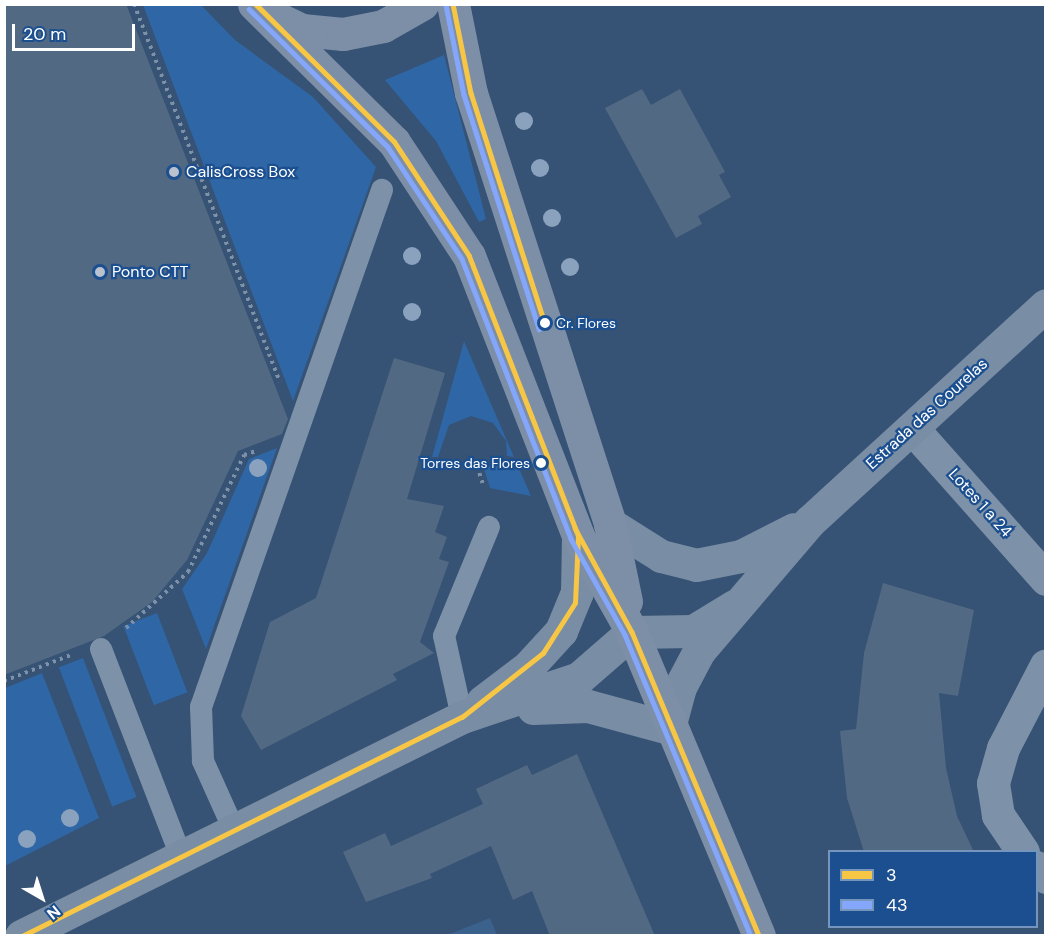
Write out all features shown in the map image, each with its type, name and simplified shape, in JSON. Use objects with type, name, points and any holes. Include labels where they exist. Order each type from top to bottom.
[{"type":"main road","points":[[260,9],[302,30],[343,34],[383,26],[422,4]]},
{"type":"main road","points":[[453,4],[473,102],[610,524],[632,632]]},
{"type":"main road","points":[[260,9],[370,114],[453,228],[488,298],[578,536],[632,632],[669,728],[759,936]]},
{"type":"street","name":"Estrada das Courelas","points":[[809,522],[1046,305]]},
{"type":"street","name":"Lotes 1 a 24","points":[[912,428],[1046,579]]},
{"type":"street","points":[[610,524],[661,556],[705,565],[741,556],[809,522]]},
{"type":"street","points":[[462,717],[581,705],[669,728],[692,663],[735,606],[809,522]]},
{"type":"street","points":[[462,717],[528,667],[561,631],[577,592],[578,536]]},
{"type":"street","points":[[21,936],[462,717],[579,678],[632,632],[682,634],[735,606]]},
{"type":"street","points":[[1022,850],[998,815],[993,783],[1003,748],[1046,665]]},
{"type":"lane","points":[[234,830],[203,761],[201,707],[382,190]]},
{"type":"lane","points":[[462,717],[444,636],[489,527]]},
{"type":"lane","points":[[92,650],[181,856]]},
{"type":"path","points":[[134,4],[283,391]]},
{"type":"path","points":[[123,631],[188,572],[244,455],[263,448]]},
{"type":"path","points":[[477,466],[484,487]]},
{"type":"path","points":[[4,681],[92,650]]},
{"type":"shaded area","points":[[143,5],[201,5],[235,40],[313,97],[376,167],[293,401]]},
{"type":"shaded area","points":[[444,55],[486,219],[479,222],[436,141],[385,80]]},
{"type":"shaded area","points":[[464,341],[514,457],[507,456],[506,441],[493,423],[471,416],[449,425],[438,457],[432,457]]},
{"type":"shaded area","points":[[277,448],[206,649],[182,589],[207,553],[249,459]]},
{"type":"shaded area","points":[[483,466],[518,466],[531,496],[490,488]]},
{"type":"shaded area","points":[[157,613],[187,692],[154,705],[123,626]]},
{"type":"shaded area","points":[[83,658],[136,797],[112,806],[59,667]]},
{"type":"shaded area","points":[[42,673],[99,818],[5,866],[5,688]]},
{"type":"shaded area","points":[[490,918],[497,935],[447,935]]},
{"type":"building","points":[[4,4],[126,4],[288,419],[282,434],[238,451],[187,560],[152,602],[104,636],[4,675]]},
{"type":"building","points":[[642,89],[651,105],[680,89],[725,172],[719,175],[731,197],[698,216],[702,224],[676,238],[605,108]]},
{"type":"building","points":[[394,358],[445,373],[407,499],[444,506],[435,532],[447,537],[439,559],[449,562],[420,642],[434,653],[393,674],[397,680],[261,750],[241,716],[270,622],[316,598]]},
{"type":"building","points":[[883,583],[974,610],[958,696],[939,693],[946,768],[957,816],[973,850],[863,850],[847,798],[840,731],[856,729],[864,653]]},
{"type":"building","points":[[577,754],[655,936],[550,936],[532,891],[513,900],[491,846],[430,874],[432,878],[366,902],[343,852],[385,833],[391,846],[483,804],[476,789],[527,765],[532,775]]},
{"type":"transit line","name":"3","points":[[22,936],[462,717],[543,653],[575,603],[578,536],[469,256],[394,142],[255,4]]},
{"type":"transit line","name":"3","points":[[453,4],[471,93],[546,327]]},
{"type":"transit line","name":"43","points":[[446,5],[464,95],[539,329]]},
{"type":"transit line","name":"43","points":[[249,9],[388,147],[462,259],[571,539],[625,635],[751,936]]},
{"type":"transit line","name":"3","points":[[575,528],[632,632],[759,936]]},
{"type":"place","name":"CalisCross Box","points":[[174,172]]},
{"type":"place","name":"Ponto CTT","points":[[100,272]]},
{"type":"place","name":"Cr. Flores","points":[[545,323]]},
{"type":"place","name":"Torres das Flores","points":[[541,463]]}]
